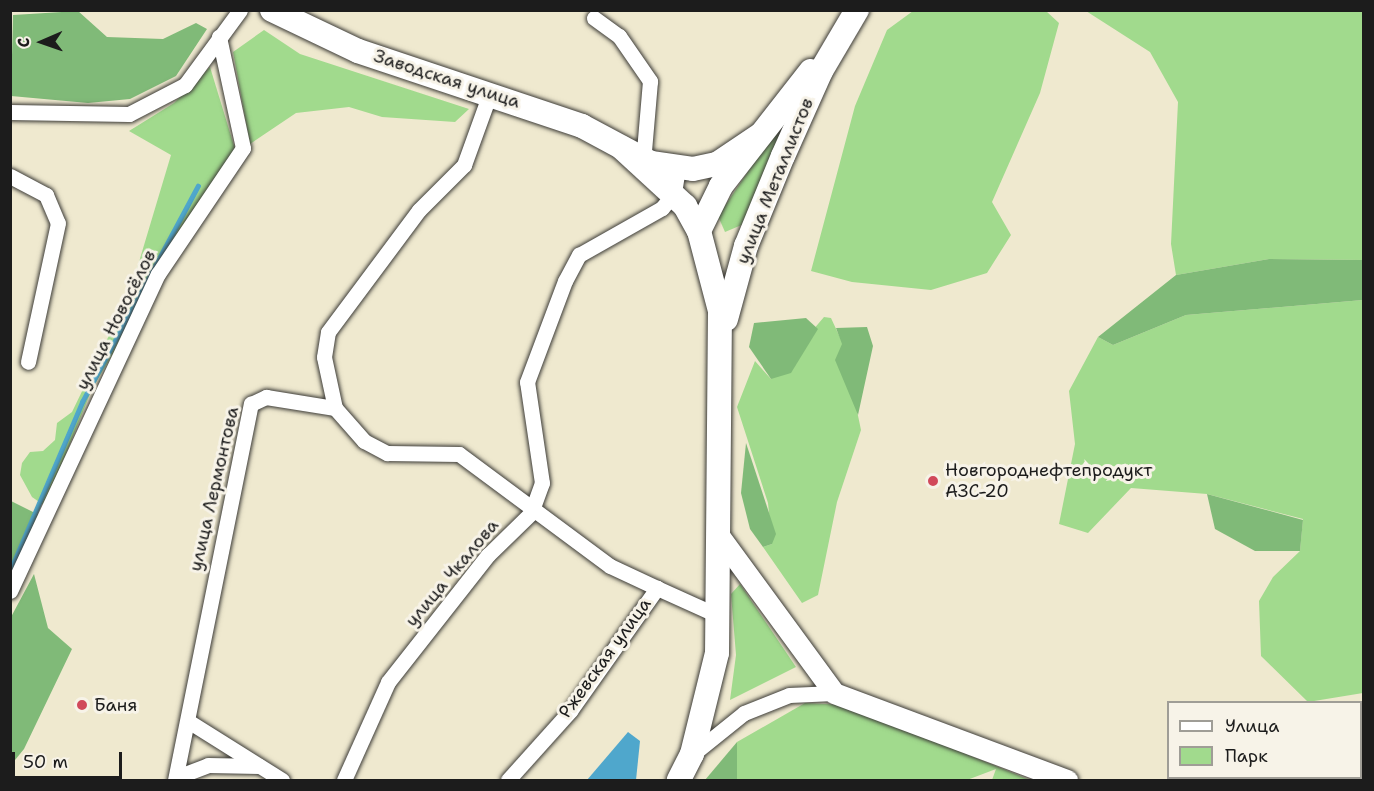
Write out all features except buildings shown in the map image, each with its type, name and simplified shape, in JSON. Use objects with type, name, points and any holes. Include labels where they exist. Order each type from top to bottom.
[{"type":"main road","name":"Заводская улица","points":[[273,10],[358,51],[490,93],[582,126],[643,161]]},
{"type":"main road","name":"улица Металлистов","points":[[722,363],[725,325],[746,246],[841,34],[857,10]]},
{"type":"main road","points":[[702,239],[721,186],[841,34]]},
{"type":"main road","points":[[643,161],[678,168],[717,164],[760,135]]},
{"type":"main road","points":[[643,161],[674,193],[702,239],[720,311],[722,410],[717,653],[692,754],[679,780]]},
{"type":"main road","points":[[702,239],[746,246]]},
{"type":"street","points":[[10,112],[129,114],[185,85],[240,10]]},
{"type":"street","points":[[594,18],[619,36],[650,81],[643,161]]},
{"type":"street","name":"улица Новосёлов","points":[[10,591],[158,274],[243,148],[219,38]]},
{"type":"street","points":[[490,93],[464,165],[419,210],[328,332],[324,357],[335,408],[364,441],[387,453],[459,454],[531,513],[610,566],[657,588]]},
{"type":"street","points":[[674,193],[678,168]]},
{"type":"street","points":[[10,176],[46,195],[58,223],[28,362]]},
{"type":"street","name":"улица Чкалова","points":[[344,780],[388,682],[488,555],[531,513],[542,483],[527,382],[565,281],[579,255],[646,219],[674,193]]},
{"type":"street","name":"улица Лермонтова","points":[[176,778],[188,721],[186,707],[252,404],[266,397],[335,408]]},
{"type":"street","points":[[720,537],[834,693]]},
{"type":"street","name":"Ржевская улица","points":[[508,780],[570,711],[657,588],[719,616]]},
{"type":"street","points":[[692,754],[744,713],[789,695],[834,693],[1068,780]]},
{"type":"street","points":[[188,721],[282,780]]},
{"type":"street","points":[[176,778],[208,765],[260,766]]},
{"type":"green space","points":[[78,11],[107,37],[163,39],[196,23],[207,29],[176,76],[130,99],[88,103],[11,96],[13,15]]},
{"type":"green space","points":[[913,11],[1046,11],[1059,23],[1040,93],[992,202],[1011,235],[987,273],[931,290],[852,282],[811,271],[855,106],[887,30]]},
{"type":"green space","points":[[1086,11],[1363,11],[1363,260],[1269,259],[1176,275],[1171,244],[1178,102],[1150,52]]},
{"type":"green space","points":[[264,30],[300,54],[469,109],[455,122],[382,117],[349,107],[296,113],[250,144],[233,52]]},
{"type":"green space","points":[[210,67],[235,149],[92,389],[45,506],[32,497],[20,475],[22,463],[30,452],[43,451],[55,440],[57,423],[72,412],[130,292],[171,155],[129,131],[174,103]]},
{"type":"green space","points":[[787,114],[791,117],[744,224],[725,232],[718,216]]},
{"type":"green space","points":[[1269,259],[1363,260],[1363,300],[1186,315],[1113,345],[1098,337],[1176,275]]},
{"type":"green space","points":[[1363,300],[1363,693],[1307,701],[1261,656],[1259,601],[1273,577],[1300,551],[1303,519],[1207,494],[1131,488],[1088,533],[1059,524],[1075,444],[1069,391],[1098,337],[1113,345],[1186,315]]},
{"type":"green space","points":[[824,317],[831,318],[843,344],[861,430],[837,502],[818,595],[802,603],[763,547],[772,544],[768,503],[737,407],[755,361],[771,379]]},
{"type":"green space","points":[[806,318],[818,329],[791,373],[771,379],[749,347],[754,323]]},
{"type":"green space","points":[[867,327],[873,346],[858,415],[835,360],[842,344],[836,328]]},
{"type":"green space","points":[[746,443],[776,534],[772,544],[763,547],[750,529],[741,493]]},
{"type":"green space","points":[[1207,494],[1303,520],[1300,551],[1255,551],[1215,529]]},
{"type":"green space","points":[[11,501],[39,515],[11,578]]},
{"type":"green space","points":[[34,574],[48,628],[72,649],[24,749],[11,765],[11,617]]},
{"type":"green space","points":[[740,584],[796,667],[730,700],[736,655],[731,594]]},
{"type":"green space","points":[[805,703],[846,705],[1030,780],[992,780],[996,769],[967,780],[737,780],[737,742]]},
{"type":"green space","points":[[737,742],[737,780],[705,780]]},
{"type":"water","points":[[628,732],[640,741],[636,780],[587,780]]},
{"type":"waterway","points":[[10,571],[82,402],[198,186]]},
{"type":"place","name":"Новгороднефтепродукт АЗС-20","points":[[933,481]]},
{"type":"place","name":"Баня","points":[[82,705]]}]
